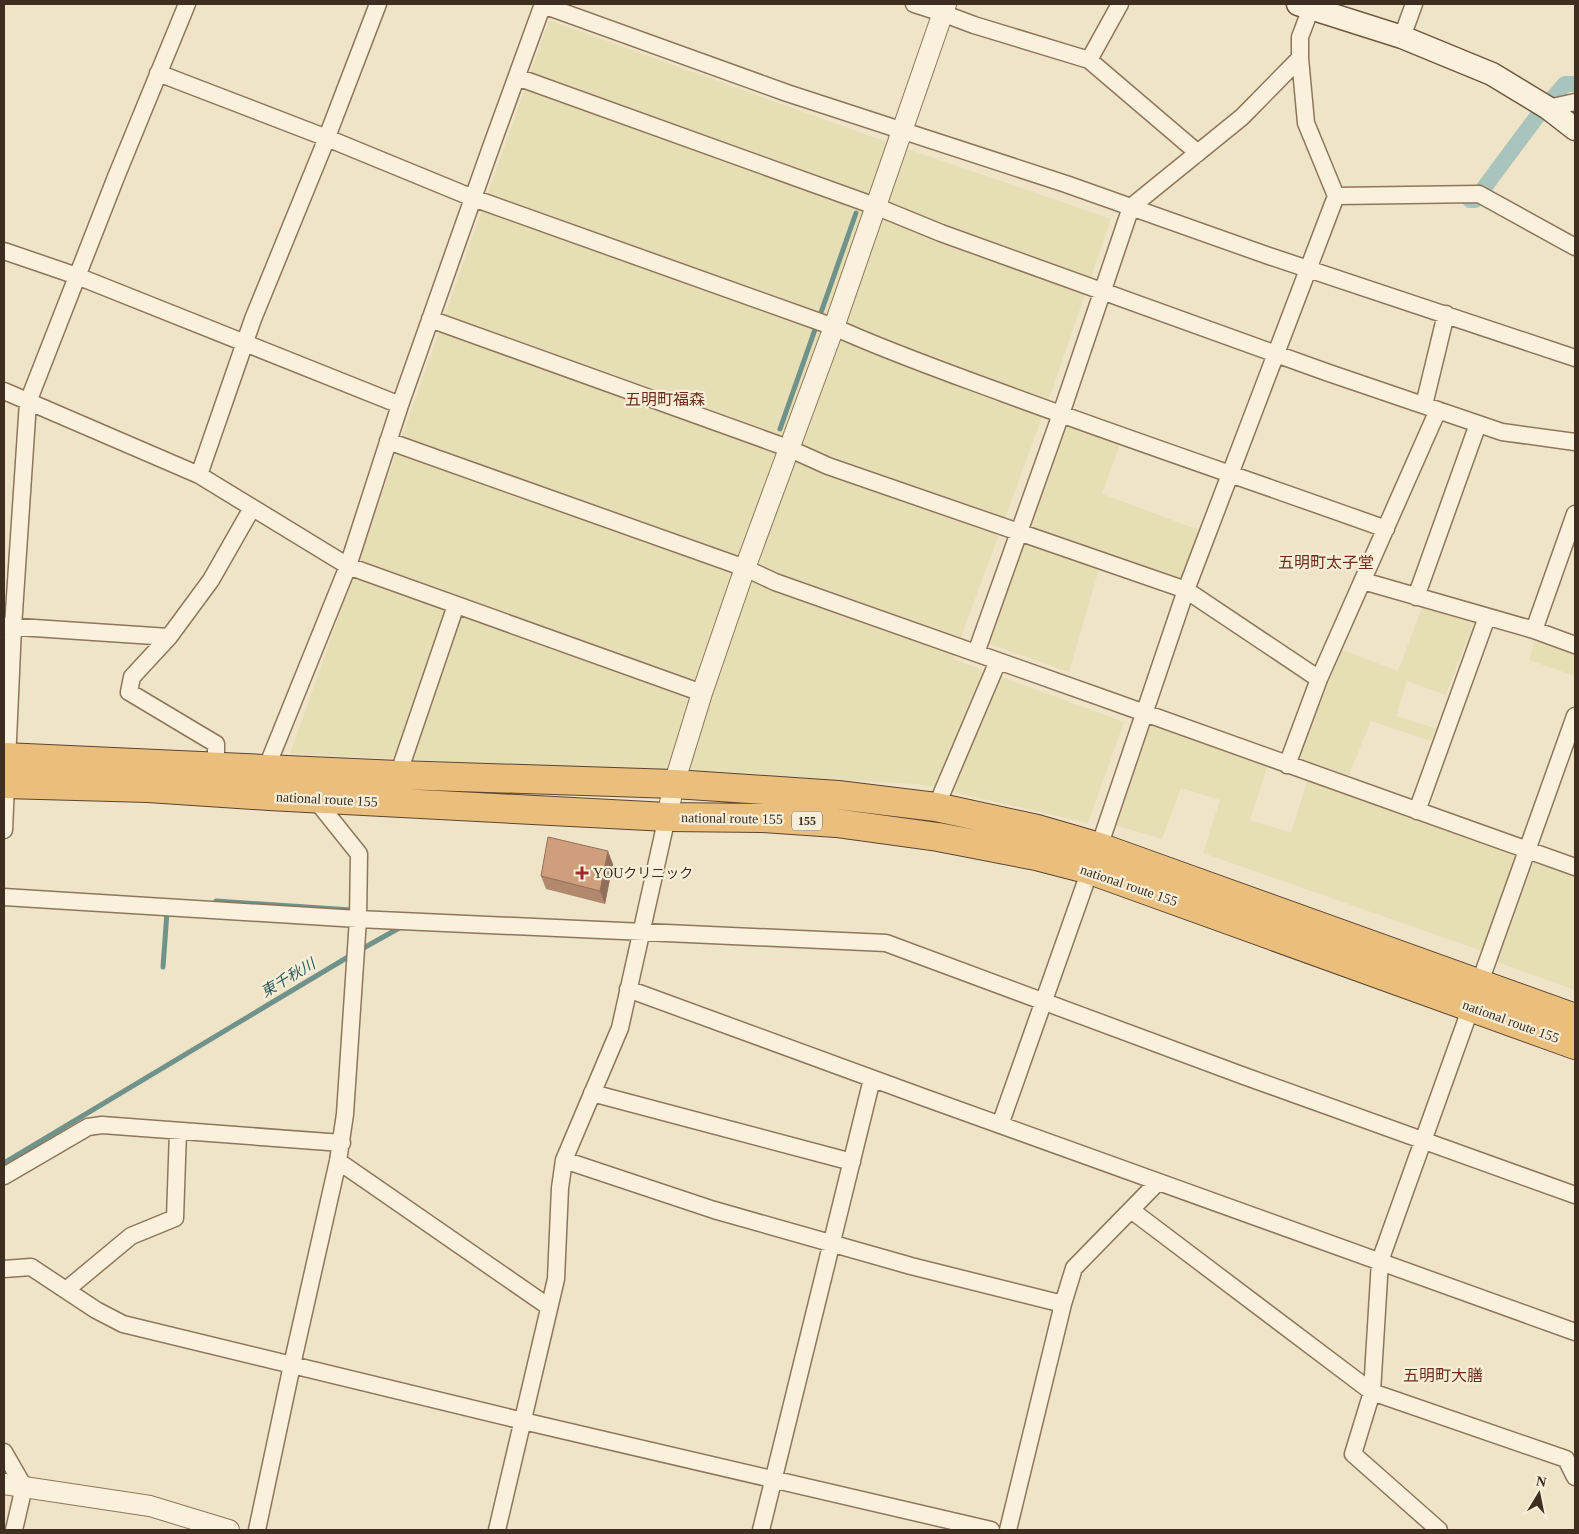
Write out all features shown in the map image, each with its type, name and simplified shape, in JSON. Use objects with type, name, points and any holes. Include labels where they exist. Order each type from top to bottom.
[{"type":"highway","name":"national route 155","points":[[6,771],[216,767],[674,784],[838,795],[936,807],[1037,829],[1095,859],[1475,994],[1575,1018]]},
{"type":"highway","name":"national route 155","points":[[6,771],[148,788],[315,799],[667,817],[762,818],[836,823],[938,837],[1036,856],[1095,859]]},
{"type":"highway","name":"national route 155","points":[[1475,994],[1575,1045]]},
{"type":"main road","points":[[1304,6],[1402,37],[1492,74],[1548,108],[1575,129]]},
{"type":"street","points":[[4,830],[8,626],[28,402],[187,4]]},
{"type":"street","points":[[199,475],[244,344],[378,4]]},
{"type":"street","points":[[914,4],[944,8],[974,25],[1089,60],[1198,153]]},
{"type":"street","points":[[1089,60],[1120,4]]},
{"type":"street","points":[[1402,37],[1414,4]]},
{"type":"street","points":[[266,769],[348,566],[400,405],[543,5],[902,132],[1066,184],[1131,208],[1575,358]]},
{"type":"street","points":[[1000,1125],[1095,859],[1143,712],[1186,590],[1336,196],[1306,123],[1300,58],[1300,37],[1304,6]]},
{"type":"street","points":[[497,1530],[556,1278],[560,1188],[564,1160],[620,1028],[674,784],[702,693],[745,568],[834,328],[944,8]]},
{"type":"street","points":[[976,653],[1104,291],[1131,208],[1242,116],[1300,58]]},
{"type":"street","points":[[158,73],[326,138],[473,198],[834,328],[873,345],[1061,414],[1386,529]]},
{"type":"street","points":[[517,77],[875,206],[941,233],[1431,408],[1502,432],[1575,442]]},
{"type":"street","points":[[1548,108],[1575,102]]},
{"type":"street","points":[[1336,196],[1479,194],[1575,247]]},
{"type":"street","points":[[4,251],[77,276],[400,405]]},
{"type":"street","points":[[1287,764],[1319,679],[1386,529],[1431,408],[1446,314]]},
{"type":"street","points":[[430,319],[788,448],[828,466],[1186,590],[1319,679]]},
{"type":"street","points":[[4,391],[199,475],[348,566],[702,693]]},
{"type":"street","points":[[1416,597],[1478,424]]},
{"type":"street","points":[[388,441],[745,568],[775,582],[1575,867]]},
{"type":"street","points":[[216,767],[216,744],[129,692],[132,677],[169,637],[211,580],[252,508]]},
{"type":"street","points":[[1534,630],[1575,514]]},
{"type":"street","points":[[1363,581],[1534,630],[1575,645]]},
{"type":"street","points":[[398,775],[456,606]]},
{"type":"street","points":[[1417,811],[1487,617]]},
{"type":"street","points":[[8,626],[169,637]]},
{"type":"street","points":[[936,807],[998,661]]},
{"type":"street","points":[[1438,1530],[1353,1454],[1372,1392],[1380,1261],[1575,716]]},
{"type":"street","points":[[258,1530],[292,1365],[342,1143],[358,919],[359,854],[315,799]]},
{"type":"street","points":[[4,898],[358,919],[886,944],[1575,1195]]},
{"type":"street","points":[[628,990],[1575,1332]]},
{"type":"street","points":[[761,1530],[872,1079]]},
{"type":"street","points":[[592,1094],[852,1162]]},
{"type":"street","points":[[4,1176],[88,1127],[102,1125],[342,1143]]},
{"type":"street","points":[[66,1290],[131,1236],[174,1218],[178,1131]]},
{"type":"street","points":[[564,1160],[714,1210],[911,1266],[1063,1304]]},
{"type":"street","points":[[338,1161],[549,1307]]},
{"type":"street","points":[[1008,1530],[1063,1304],[1074,1268],[1158,1182]]},
{"type":"street","points":[[1131,1210],[1372,1392],[1566,1460],[1575,1476]]},
{"type":"street","points":[[4,1269],[31,1267],[96,1310],[123,1324],[773,1481],[991,1530]]},
{"type":"street","points":[[4,1452],[24,1487],[14,1530]]},
{"type":"street","points":[[4,1484],[150,1506],[229,1530]]},
{"type":"shaded area","points":[[549,20],[881,140],[1111,219],[1050,396],[953,659],[1124,722],[1088,823],[918,784],[290,754]]},
{"type":"shaded area","points":[[1064,421],[1120,443],[1102,494],[1199,530],[1182,581],[1027,525]]},
{"type":"shaded area","points":[[1022,540],[1099,569],[1069,672],[984,642]]},
{"type":"shaded area","points":[[1422,608],[1474,622],[1446,695],[1407,681],[1396,716],[1437,729],[1431,741],[1371,721],[1349,775],[1298,758],[1342,650],[1398,671]]},
{"type":"shaded area","points":[[1535,641],[1575,654],[1575,676],[1529,660]]},
{"type":"shaded area","points":[[1151,722],[1268,765],[1250,820],[1291,833],[1308,779],[1517,857],[1482,951],[1203,853],[1220,800],[1181,788],[1162,839],[1115,825]]},
{"type":"shaded area","points":[[1534,862],[1575,876],[1575,990],[1497,962]]},
{"type":"building","points":[[548,837],[608,851],[600,891],[541,876]]},
{"type":"waterway","points":[[1470,200],[1475,200],[1536,118],[1565,84],[1575,84]]},
{"type":"waterway","points":[[780,429],[856,213]]},
{"type":"waterway","points":[[216,901],[351,910]]},
{"type":"waterway","points":[[163,967],[167,912],[171,912]]},
{"type":"waterway","name":"東千秋川","points":[[360,950],[401,927]]},
{"type":"waterway","name":"東千秋川","points":[[4,1163],[353,954]]},
{"type":"place","name":"YOUクリニック","points":[[582,873]]},
{"type":"district","name":"五明町福森","points":[[665,399]]},
{"type":"district","name":"五明町太子堂","points":[[1326,562]]},
{"type":"district","name":"五明町大膳","points":[[1443,1375]]}]
